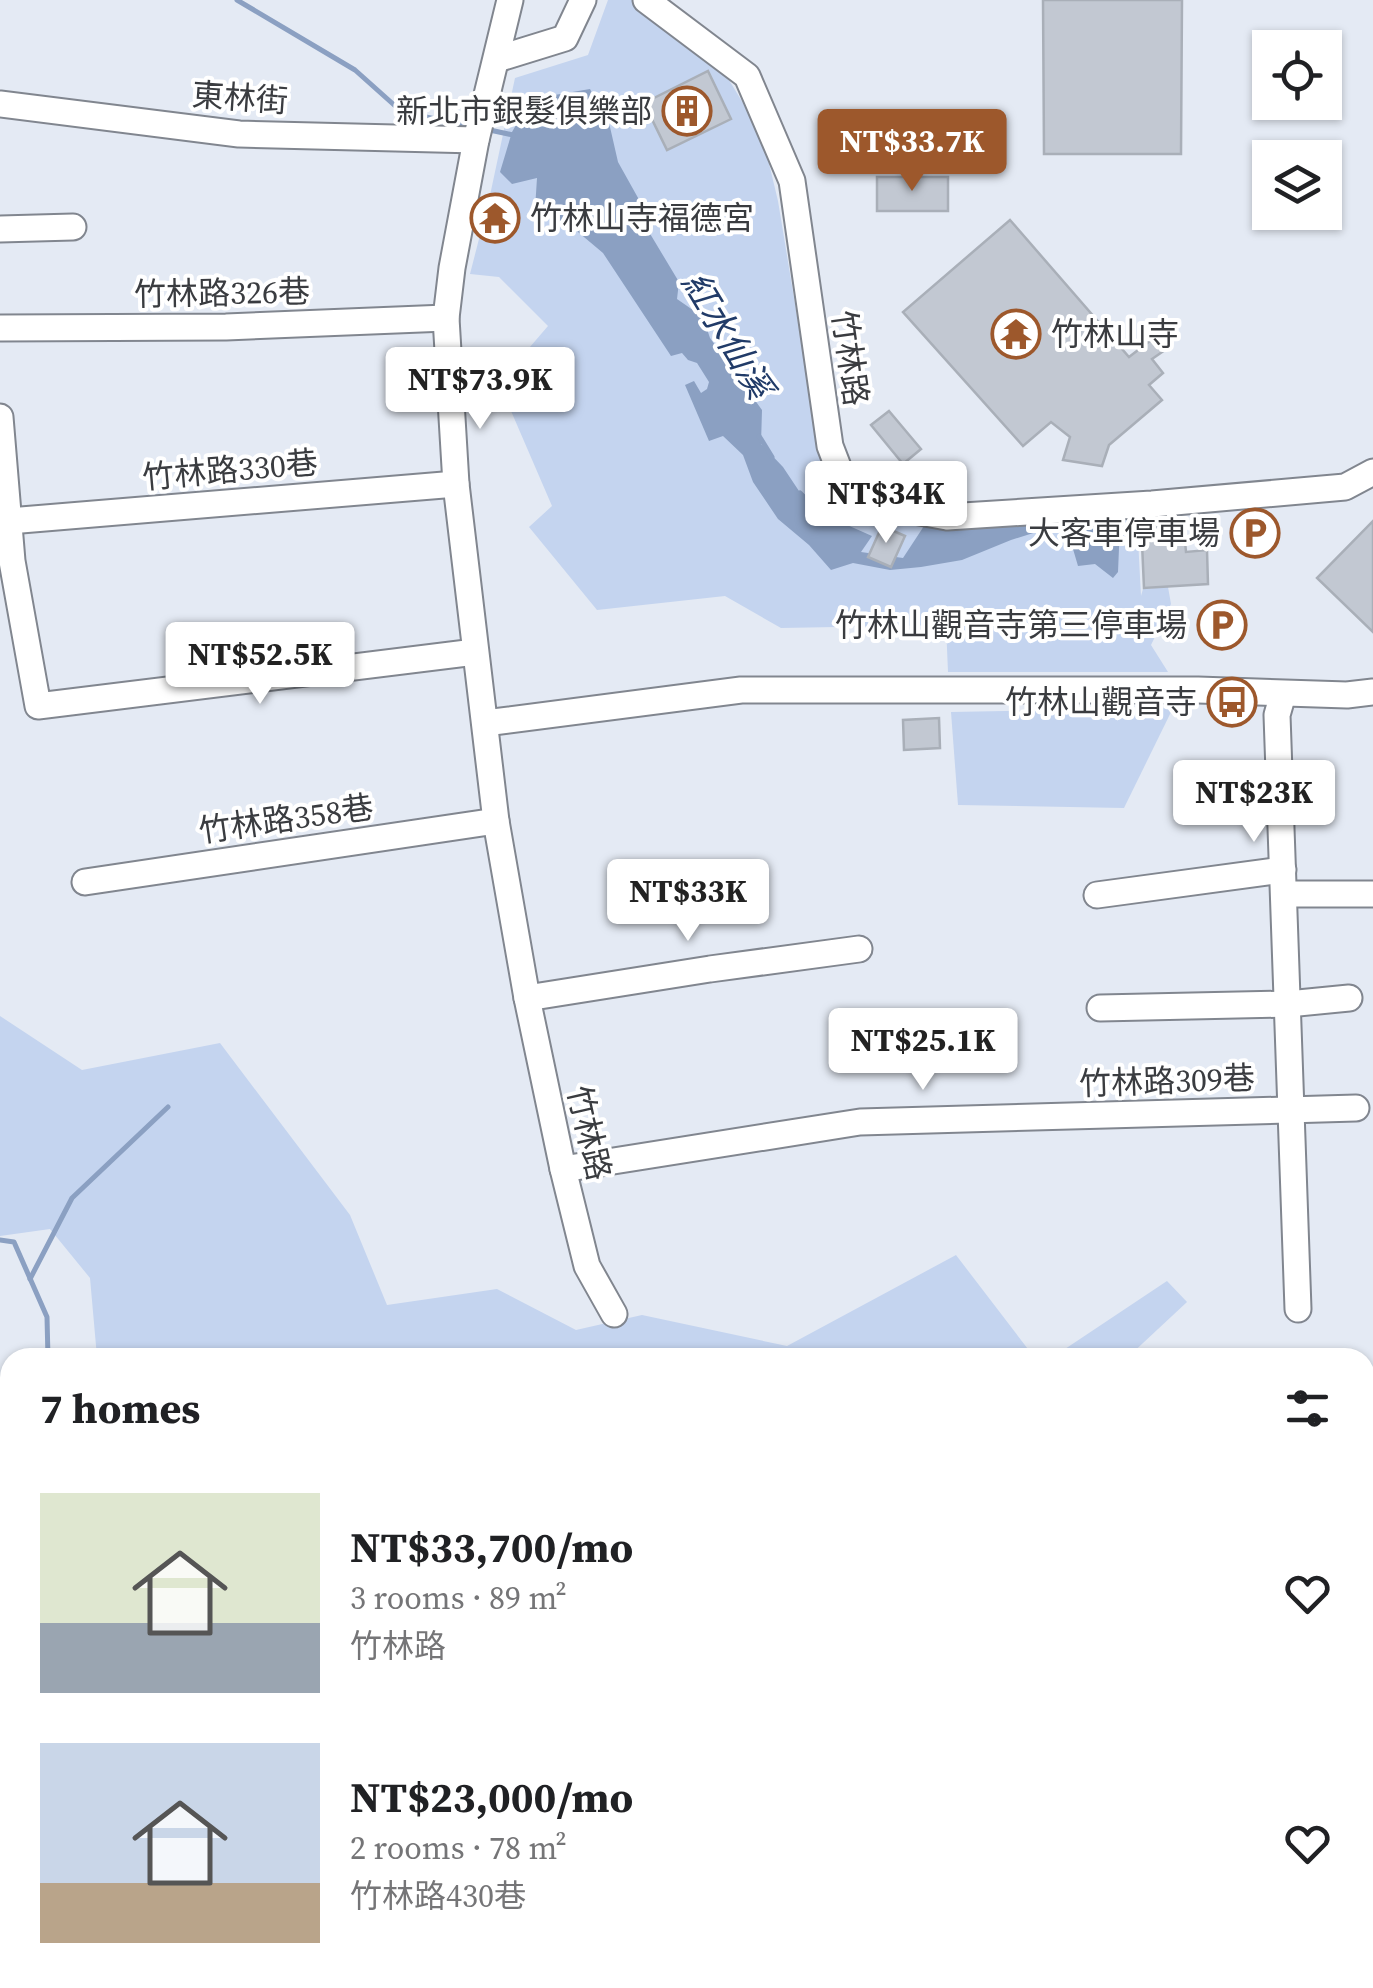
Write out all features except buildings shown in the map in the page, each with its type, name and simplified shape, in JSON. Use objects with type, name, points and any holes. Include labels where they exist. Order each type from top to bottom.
[{"type":"street","name":"竹林路","points":[[510,0],[476,140],[446,318],[456,484],[496,821],[527,998],[587,1266],[614,1314]]},
{"type":"street","points":[[497,59],[566,38],[584,0]]},
{"type":"street","name":"竹林路","points":[[646,0],[747,76],[792,181],[830,446],[840,472],[876,504],[947,518],[1345,487],[1373,472]]},
{"type":"street","name":"東林街","points":[[0,104],[239,134],[476,140]]},
{"type":"street","points":[[0,229],[72,227]]},
{"type":"street","name":"竹林路326巷","points":[[0,328],[226,327],[446,318]]},
{"type":"street","points":[[0,417],[12,562],[38,706],[476,652]]},
{"type":"street","name":"竹林路330巷","points":[[9,522],[456,484]]},
{"type":"street","points":[[485,723],[741,690],[1198,690],[1346,695],[1373,692]]},
{"type":"street","points":[[1283,694],[1277,714],[1298,1309]]},
{"type":"street","name":"竹林路358巷","points":[[85,882],[496,821]]},
{"type":"street","points":[[1097,896],[1283,882],[1373,894]]},
{"type":"street","points":[[527,998],[859,949]]},
{"type":"street","points":[[1100,1008],[1288,1004],[1349,998]]},
{"type":"street","name":"竹林路309巷","points":[[563,1169],[860,1122],[1356,1108]]},
{"type":"shaded area","points":[[608,0],[644,0],[715,57],[743,103],[767,155],[778,201],[817,437],[831,479],[968,526],[1137,520],[1141,596],[1143,589],[1168,587],[1171,604],[1151,645],[1168,672],[948,672],[946,625],[781,628],[725,596],[597,610],[529,527],[552,506],[499,383],[548,326],[499,277],[470,274],[515,78],[588,55]]},
{"type":"shaded area","points":[[590,89],[610,127],[618,162],[642,205],[629,213],[635,227],[646,227],[679,282],[677,299],[703,317],[710,338],[762,410],[761,444],[783,467],[811,509],[872,536],[861,552],[903,558],[924,526],[1120,524],[1118,572],[1113,578],[1095,564],[1078,566],[1068,532],[1049,528],[962,560],[890,570],[853,563],[831,570],[778,519],[753,482],[743,455],[723,436],[709,441],[685,385],[694,381],[701,393],[707,389],[709,382],[697,363],[682,353],[671,356],[603,253],[578,232],[535,209],[537,178],[512,184],[500,172],[512,132],[531,99]]},
{"type":"shaded area","points":[[1173,708],[1124,808],[958,805],[951,712]]},
{"type":"shaded area","points":[[0,1016],[82,1070],[220,1043],[350,1215],[387,1305],[497,1289],[576,1330],[642,1315],[787,1346],[956,1255],[1027,1348],[96,1348],[90,1278],[50,1229],[0,1236]]},
{"type":"shaded area","points":[[1167,1281],[1187,1302],[1138,1348],[1066,1348]]},
{"type":"waterway","name":"紅水仙溪","points":[[237,0],[355,70],[402,112],[469,126]]},
{"type":"waterway","name":"紅水仙溪","points":[[485,129],[513,135]]},
{"type":"waterway","name":"紅水仙溪","points":[[759,436],[772,457]]},
{"type":"waterway","name":"紅水仙溪","points":[[800,493],[824,517]]},
{"type":"waterway","points":[[30,1279],[72,1198],[168,1107]]},
{"type":"waterway","points":[[0,1240],[14,1242],[47,1317],[48,1348]]},
{"type":"place","name":"新北市銀髮俱樂部","points":[[687,111]]},
{"type":"place","name":"竹林山寺福德宮","points":[[495,218]]},
{"type":"place","name":"竹林山寺","points":[[1016,334]]},
{"type":"place","name":"大客車停車場","points":[[1255,533]]},
{"type":"place","name":"竹林山觀音寺第三停車場","points":[[1222,625]]},
{"type":"place","name":"竹林山觀音寺","points":[[1232,702]]}]
